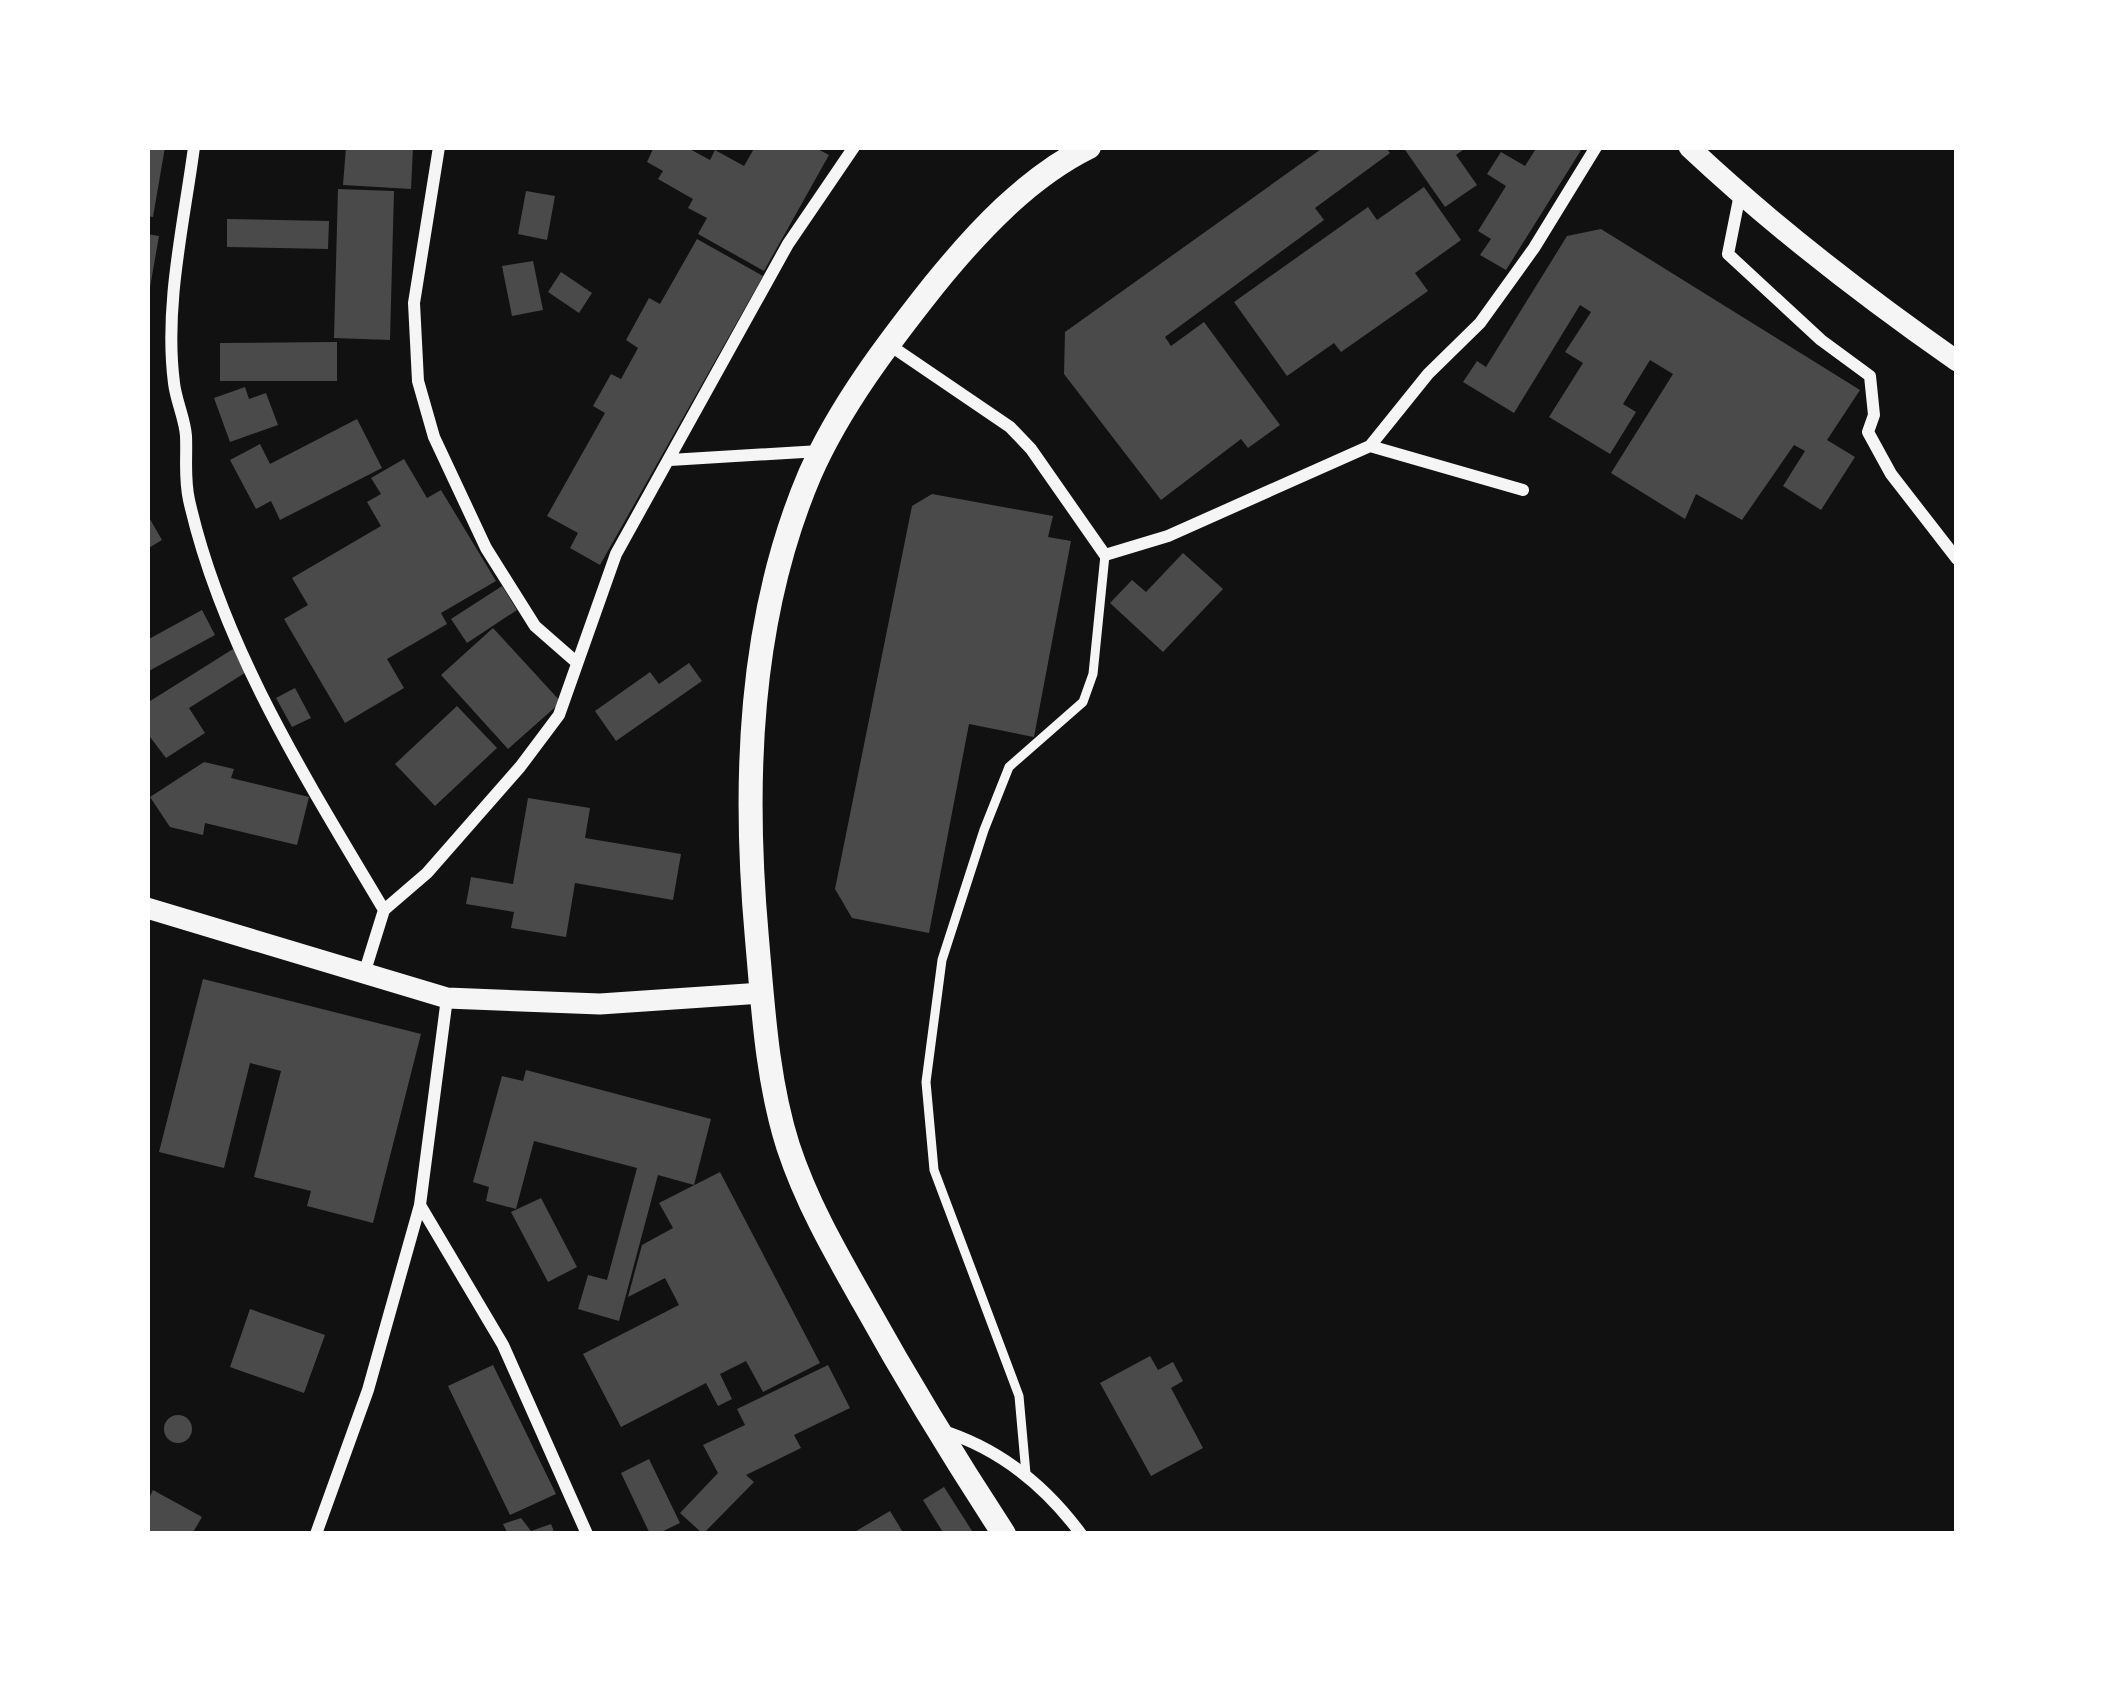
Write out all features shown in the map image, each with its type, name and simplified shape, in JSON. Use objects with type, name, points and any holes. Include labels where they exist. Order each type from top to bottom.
[{"type":"main road","points":[[1004,1534],[933,1428],[809,1205],[777,1105],[751,875],[752,746],[761,646],[786,537],[821,451],[887,344],[953,261],[1014,200],[1080,149]]},
{"type":"street","points":[[194,147],[173,312],[174,382],[186,435],[183,469],[190,504],[217,593],[241,649],[311,788],[384,910]]},
{"type":"street","points":[[439,147],[414,302],[418,381],[434,437],[486,548],[535,626],[575,661]]},
{"type":"street","points":[[364,974],[384,910],[428,873],[559,715],[616,554],[788,244],[854,147]]},
{"type":"street","points":[[887,344],[1010,427],[1031,449],[1105,555],[1168,536],[1370,446],[1428,374],[1480,323],[1534,248],[1596,147]]},
{"type":"street","points":[[1689,147],[1739,194],[1957,361]]},
{"type":"street","points":[[1739,194],[1728,254],[1821,340],[1870,376],[1874,415],[1868,432],[1891,474],[1957,559]]},
{"type":"street","points":[[1370,446],[1523,490]]},
{"type":"street","points":[[670,460],[821,451]]},
{"type":"street","points":[[147,908],[447,998],[600,1004],[762,993]]},
{"type":"street","points":[[316,1534],[368,1390],[420,1205],[447,998]]},
{"type":"street","points":[[420,1205],[502,1345],[587,1534]]},
{"type":"street","points":[[933,1428],[970,1439],[1026,1474],[1081,1534]]},
{"type":"lane","points":[[1026,1474],[1019,1396],[934,1170],[926,1082],[942,960],[1009,767],[1084,702],[1093,674],[1105,555]]},
{"type":"building","points":[[147,147],[165,147],[153,217],[147,216]]},
{"type":"building","points":[[346,147],[413,148],[411,189],[343,185]]},
{"type":"building","points":[[654,147],[686,147],[710,160],[715,150],[744,166],[755,147],[814,147],[829,155],[764,271],[698,234],[707,218],[688,208],[693,199],[658,179],[663,171],[647,162]]},
{"type":"building","points":[[1324,147],[1385,147],[1390,153],[1315,208],[1324,220],[1165,337],[1171,346],[1204,322],[1280,425],[1248,448],[1241,439],[1161,500],[1064,374],[1065,332]]},
{"type":"building","points":[[1403,147],[1467,147],[1456,155],[1477,185],[1445,207]]},
{"type":"building","points":[[1537,147],[1583,147],[1506,270],[1480,255],[1491,239],[1478,231],[1506,186],[1487,174],[1501,152],[1525,166]]},
{"type":"building","points":[[1424,187],[1461,240],[1415,273],[1428,291],[1341,352],[1334,343],[1287,376],[1234,302],[1368,207],[1377,220]]},
{"type":"building","points":[[338,189],[394,191],[390,340],[334,338]]},
{"type":"building","points":[[526,191],[555,196],[547,240],[518,234]]},
{"type":"building","points":[[227,219],[329,221],[328,249],[227,247]]},
{"type":"building","points":[[1601,229],[1860,390],[1827,440],[1855,457],[1821,510],[1783,486],[1805,451],[1794,445],[1742,520],[1696,494],[1685,519],[1611,473],[1673,374],[1650,360],[1623,404],[1636,412],[1610,454],[1549,417],[1583,363],[1565,352],[1591,312],[1580,305],[1514,413],[1463,382],[1477,361],[1486,367],[1567,236]]},
{"type":"building","points":[[147,234],[159,236],[149,293],[147,293]]},
{"type":"building","points":[[697,239],[763,276],[600,565],[570,548],[578,533],[547,516],[605,413],[593,406],[611,374],[621,379],[638,348],[626,340],[649,298],[660,304]]},
{"type":"building","points":[[533,261],[543,310],[512,316],[502,266]]},
{"type":"building","points":[[561,272],[592,293],[579,313],[548,292]]},
{"type":"building","points":[[337,342],[337,381],[220,381],[220,343]]},
{"type":"building","points":[[245,387],[249,399],[266,393],[278,425],[230,442],[214,398]]},
{"type":"building","points":[[357,419],[382,468],[280,520],[271,501],[256,509],[230,460],[260,444],[270,464]]},
{"type":"building","points":[[404,459],[427,498],[441,490],[496,581],[441,613],[447,624],[387,659],[404,688],[345,723],[284,619],[308,605],[292,578],[381,526],[367,502],[381,494],[371,478]]},
{"type":"building","points":[[932,494],[1053,516],[1048,537],[1071,541],[1034,737],[969,724],[929,933],[852,918],[835,889],[912,506]]},
{"type":"building","points":[[147,514],[162,540],[147,549]]},
{"type":"building","points":[[1183,553],[1223,589],[1163,652],[1110,603],[1132,580],[1146,592]]},
{"type":"building","points":[[502,586],[517,610],[467,643],[451,619]]},
{"type":"building","points":[[202,610],[215,635],[147,672],[147,640]]},
{"type":"building","points":[[493,628],[561,702],[508,749],[441,675]]},
{"type":"building","points":[[233,649],[248,671],[189,708],[205,733],[166,758],[147,733],[147,703]]},
{"type":"building","points":[[689,663],[702,681],[616,741],[595,711],[650,672],[659,684]]},
{"type":"building","points":[[295,688],[311,718],[292,727],[276,698]]},
{"type":"building","points":[[457,706],[497,748],[435,806],[395,764]]},
{"type":"building","points":[[204,762],[234,769],[231,778],[309,797],[297,845],[205,823],[203,835],[170,827],[150,797]]},
{"type":"building","points":[[528,798],[590,808],[585,838],[681,854],[673,900],[575,883],[566,937],[511,928],[514,912],[466,904],[471,877],[513,884]]},
{"type":"building","points":[[203,979],[421,1034],[373,1223],[307,1206],[311,1191],[254,1177],[281,1071],[250,1063],[224,1168],[159,1152]]},
{"type":"building","points":[[526,1070],[711,1119],[694,1185],[658,1175],[619,1321],[578,1309],[588,1275],[607,1280],[637,1168],[534,1141],[516,1209],[486,1201],[489,1187],[473,1182],[502,1076],[523,1081]]},
{"type":"building","points":[[720,1172],[820,1363],[763,1392],[746,1361],[720,1374],[732,1399],[718,1406],[706,1383],[621,1427],[583,1354],[679,1305],[665,1278],[628,1297],[642,1245],[673,1228],[659,1203]]},
{"type":"building","points":[[541,1198],[577,1267],[548,1282],[511,1212]]},
{"type":"building","points":[[250,1309],[325,1335],[304,1393],[230,1367]]},
{"type":"building","points":[[1150,1356],[1158,1370],[1173,1362],[1183,1381],[1171,1388],[1203,1448],[1151,1476],[1100,1383]]},
{"type":"building","points":[[493,1365],[556,1494],[510,1515],[448,1386]]},
{"type":"building","points":[[828,1365],[850,1408],[794,1435],[801,1448],[746,1475],[754,1482],[703,1534],[680,1513],[718,1473],[703,1445],[745,1425],[737,1409]]},
{"type":"building","points":[[178,1415],[188,1419],[192,1429],[188,1439],[178,1443],[168,1439],[164,1429],[168,1419]]},
{"type":"building","points":[[649,1459],[680,1523],[657,1534],[650,1534],[621,1473]]},
{"type":"building","points":[[944,1487],[974,1534],[944,1534],[923,1500]]},
{"type":"building","points":[[153,1490],[202,1517],[192,1534],[147,1534],[147,1502]]},
{"type":"building","points":[[890,1511],[904,1534],[851,1534]]},
{"type":"building","points":[[521,1518],[531,1531],[551,1524],[555,1534],[508,1534],[503,1524]]}]
